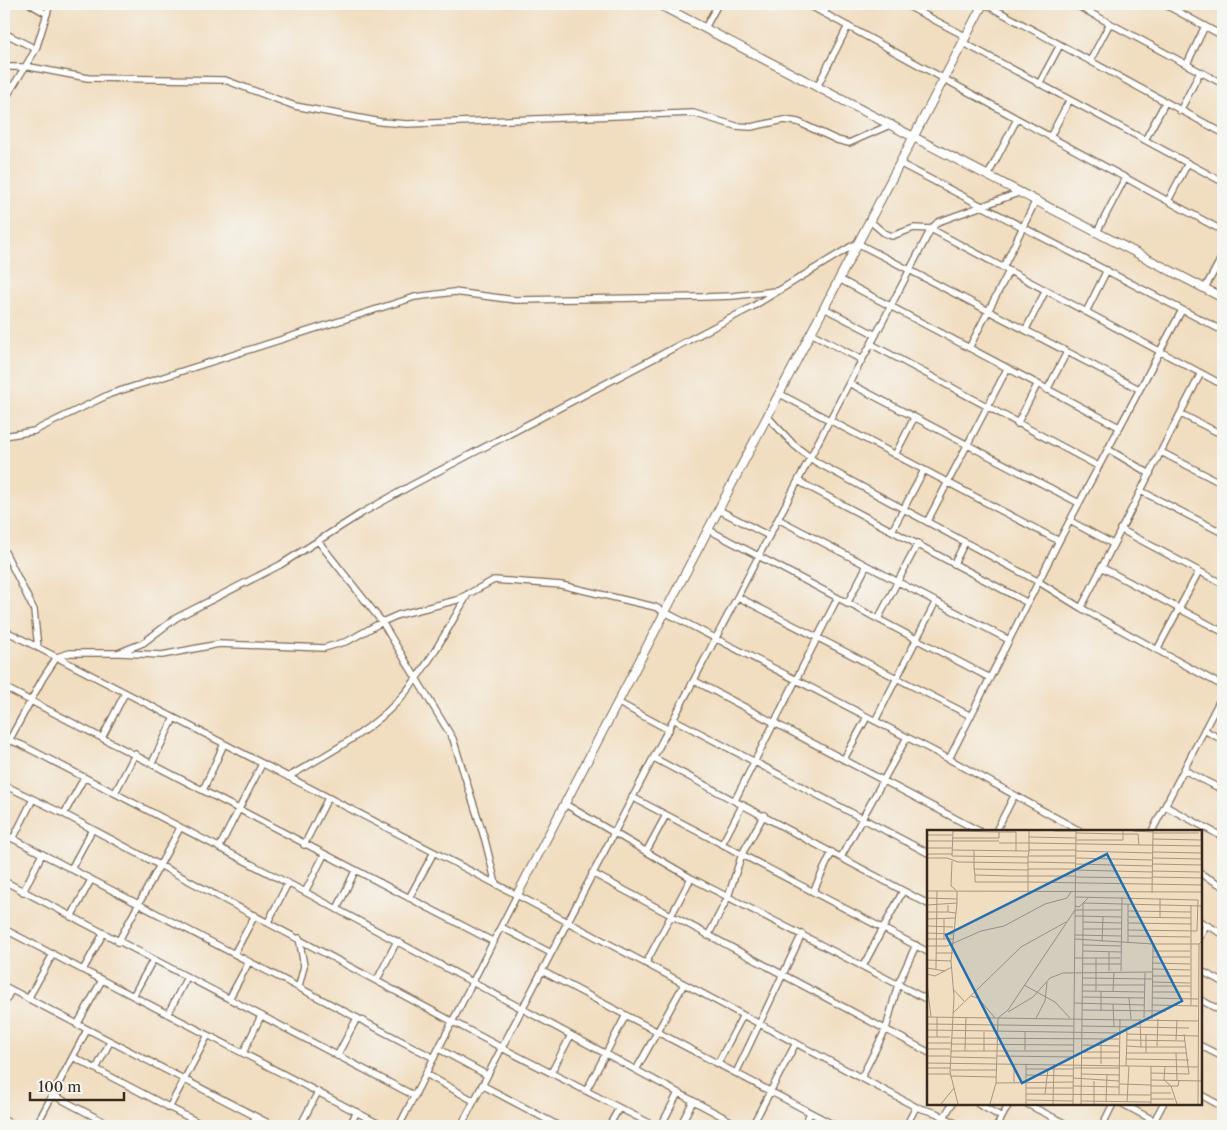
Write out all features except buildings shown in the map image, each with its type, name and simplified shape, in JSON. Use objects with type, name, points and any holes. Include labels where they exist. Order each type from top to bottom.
[{"type":"street","points":[[30,4],[47,14]]},
{"type":"street","points":[[4,102],[36,49],[50,4]]},
{"type":"street","points":[[658,4],[892,124],[1223,298]]},
{"type":"street","points":[[705,28],[718,4]]},
{"type":"street","points":[[807,4],[1223,231]]},
{"type":"street","points":[[824,13],[829,4]]},
{"type":"street","points":[[904,4],[1069,101],[1223,182]]},
{"type":"street","points":[[399,1126],[565,804],[984,4],[1223,133]]},
{"type":"street","points":[[1164,4],[1223,36]]},
{"type":"street","points":[[1078,5],[1223,84]]},
{"type":"street","points":[[1090,62],[1110,23]]},
{"type":"street","points":[[817,87],[848,26]]},
{"type":"street","points":[[1187,64],[1205,26]]},
{"type":"street","points":[[4,33],[36,49]]},
{"type":"street","points":[[1039,84],[1060,45]]},
{"type":"street","points":[[4,67],[25,67],[88,78],[225,80],[295,106],[381,122],[407,124],[693,113],[736,126],[751,127],[784,120],[798,122],[837,140],[849,143],[892,124]]},
{"type":"street","points":[[1180,111],[1200,72]]},
{"type":"street","points":[[1050,137],[1069,101]]},
{"type":"street","points":[[1145,140],[1165,102]]},
{"type":"street","points":[[988,175],[1017,119]]},
{"type":"street","points":[[901,164],[980,207],[1107,270],[1223,331]]},
{"type":"street","points":[[1168,201],[1188,164]]},
{"type":"street","points":[[1097,232],[1124,178]]},
{"type":"street","points":[[462,1126],[592,873],[675,720],[769,536],[931,229],[938,222],[1021,192]]},
{"type":"street","points":[[1003,268],[1036,200]]},
{"type":"street","points":[[870,221],[884,233],[892,236],[914,228],[931,229],[1223,385]]},
{"type":"street","points":[[118,653],[143,643],[176,618],[280,565],[362,513],[412,485],[752,307],[853,245],[858,244],[910,269],[1139,389]]},
{"type":"street","points":[[1205,288],[1223,255]]},
{"type":"street","points":[[1086,312],[1107,270]]},
{"type":"street","points":[[969,348],[1009,271]]},
{"type":"street","points":[[839,279],[1119,427]]},
{"type":"street","points":[[4,436],[34,431],[110,394],[403,300],[431,294],[462,293],[515,300],[733,296],[779,290]]},
{"type":"street","points":[[1026,329],[1046,290]]},
{"type":"street","points":[[824,308],[876,335]]},
{"type":"street","points":[[949,759],[1059,541],[1182,310]]},
{"type":"street","points":[[811,333],[862,360]]},
{"type":"street","points":[[871,344],[1098,466]]},
{"type":"street","points":[[1047,390],[1067,352]]},
{"type":"street","points":[[927,522],[1007,369]]},
{"type":"street","points":[[1081,608],[1100,567],[1202,373]]},
{"type":"street","points":[[849,383],[1079,503]]},
{"type":"street","points":[[1017,424],[1038,385]]},
{"type":"street","points":[[780,394],[1059,541]]},
{"type":"street","points":[[1181,414],[1223,435]]},
{"type":"street","points":[[768,417],[788,440],[810,458],[1039,582],[1081,608],[1223,686]]},
{"type":"street","points":[[895,454],[914,418]]},
{"type":"street","points":[[1108,449],[1150,474]]},
{"type":"street","points":[[1161,452],[1223,484]]},
{"type":"street","points":[[892,530],[924,470]]},
{"type":"street","points":[[798,481],[955,562],[1028,603]]},
{"type":"street","points":[[1141,490],[1223,533]]},
{"type":"street","points":[[719,510],[769,536]]},
{"type":"street","points":[[778,519],[935,603],[1010,640]]},
{"type":"street","points":[[1070,521],[1113,544]]},
{"type":"street","points":[[1120,529],[1223,584]]},
{"type":"street","points":[[709,530],[758,558],[990,678]]},
{"type":"street","points":[[318,541],[382,622],[417,677],[457,748],[486,840],[496,884]]},
{"type":"street","points":[[955,562],[965,542]]},
{"type":"street","points":[[878,619],[918,543]]},
{"type":"street","points":[[4,550],[34,610],[38,648]]},
{"type":"street","points":[[847,604],[866,567]]},
{"type":"street","points":[[1100,567],[1223,632]]},
{"type":"street","points":[[1157,650],[1199,571]]},
{"type":"street","points":[[4,750],[6,739],[57,657],[70,653],[162,655],[220,644],[324,648],[348,641],[382,622],[445,604],[494,580],[524,581],[561,585],[611,595],[646,604],[666,612],[906,739],[949,759],[1078,830]]},
{"type":"street","points":[[288,778],[356,737],[397,702],[417,677],[468,594]]},
{"type":"street","points":[[738,597],[971,716]]},
{"type":"street","points":[[734,800],[837,599]]},
{"type":"street","points":[[875,721],[935,603]]},
{"type":"street","points":[[4,630],[518,895],[916,1107],[944,1117],[961,1126]]},
{"type":"street","points":[[695,681],[977,830]]},
{"type":"street","points":[[4,687],[494,942]]},
{"type":"street","points":[[102,738],[125,693]]},
{"type":"street","points":[[1153,830],[1223,694]]},
{"type":"street","points":[[619,702],[669,730]]},
{"type":"street","points":[[844,759],[867,717]]},
{"type":"street","points":[[152,763],[174,718]]},
{"type":"street","points":[[675,720],[927,852]]},
{"type":"street","points":[[1204,730],[1223,740]]},
{"type":"street","points":[[6,739],[288,883],[740,1126]]},
{"type":"street","points":[[840,857],[906,739]]},
{"type":"street","points":[[203,790],[224,744]]},
{"type":"street","points":[[115,793],[135,754]]},
{"type":"street","points":[[654,758],[927,903]]},
{"type":"street","points":[[219,848],[262,764]]},
{"type":"street","points":[[1184,770],[1223,790]]},
{"type":"street","points":[[64,814],[84,778]]},
{"type":"street","points":[[4,785],[64,814],[502,1048],[655,1126]]},
{"type":"street","points":[[997,830],[1014,796]]},
{"type":"street","points":[[632,797],[927,952]]},
{"type":"street","points":[[304,844],[328,798]]},
{"type":"street","points":[[13,839],[33,799]]},
{"type":"street","points":[[565,804],[691,878],[927,999]]},
{"type":"street","points":[[722,844],[743,804]]},
{"type":"street","points":[[1165,806],[1223,837]]},
{"type":"street","points":[[646,852],[666,815]]},
{"type":"street","points":[[708,936],[728,897],[742,854],[764,815]]},
{"type":"street","points":[[118,942],[180,828]]},
{"type":"street","points":[[71,869],[92,830]]},
{"type":"street","points":[[4,834],[434,1058]]},
{"type":"street","points":[[409,898],[434,852]]},
{"type":"street","points":[[813,892],[832,852]]},
{"type":"street","points":[[23,892],[42,854]]},
{"type":"street","points":[[305,892],[324,855]]},
{"type":"street","points":[[337,909],[355,871]]},
{"type":"street","points":[[592,873],[927,1051]]},
{"type":"street","points":[[1202,875],[1223,886]]},
{"type":"street","points":[[646,963],[691,878]]},
{"type":"street","points":[[71,917],[91,880]]},
{"type":"street","points":[[4,881],[415,1096]]},
{"type":"street","points":[[268,922],[288,883]]},
{"type":"street","points":[[863,966],[903,891]]},
{"type":"street","points":[[234,954],[255,915]]},
{"type":"street","points":[[1204,924],[1223,934]]},
{"type":"street","points":[[502,927],[551,953]]},
{"type":"street","points":[[4,929],[383,1126]]},
{"type":"street","points":[[83,970],[103,934]]},
{"type":"street","points":[[736,1073],[802,934]]},
{"type":"street","points":[[299,938],[304,966],[299,986]]},
{"type":"street","points":[[377,980],[397,941]]},
{"type":"street","points":[[861,1078],[886,1029],[898,984],[916,946]]},
{"type":"street","points":[[28,999],[53,954]]},
{"type":"street","points":[[133,996],[153,960]]},
{"type":"street","points":[[230,999],[248,962]]},
{"type":"street","points":[[542,971],[836,1126]]},
{"type":"street","points":[[1202,972],[1223,982]]},
{"type":"street","points":[[168,1014],[187,977]]},
{"type":"street","points":[[77,1025],[102,980]]},
{"type":"street","points":[[636,1070],[684,984]]},
{"type":"street","points":[[4,986],[274,1126]]},
{"type":"street","points":[[4,1004],[11,990]]},
{"type":"street","points":[[1202,1001],[1223,1012]]},
{"type":"street","points":[[586,1091],[626,1014]]},
{"type":"street","points":[[718,1063],[743,1015]]},
{"type":"street","points":[[243,1053],[261,1016]]},
{"type":"street","points":[[338,1056],[357,1018]]},
{"type":"street","points":[[36,1126],[87,1030]]},
{"type":"street","points":[[169,1108],[208,1035]]},
{"type":"street","points":[[551,1073],[571,1035]]},
{"type":"street","points":[[96,1069],[110,1042]]},
{"type":"street","points":[[752,1126],[796,1043]]},
{"type":"street","points":[[1202,1047],[1223,1058]]},
{"type":"street","points":[[439,1049],[487,1075]]},
{"type":"street","points":[[72,1057],[202,1126]]},
{"type":"street","points":[[426,1074],[474,1101]]},
{"type":"street","points":[[482,1085],[559,1126]]},
{"type":"street","points":[[300,1126],[318,1092]]},
{"type":"street","points":[[661,1126],[678,1093]]},
{"type":"street","points":[[53,1095],[112,1126]]},
{"type":"street","points":[[1202,1096],[1223,1107]]},
{"type":"street","points":[[680,1126],[693,1101]]},
{"type":"street","points":[[944,1117],[951,1105]]},
{"type":"street","points":[[980,1105],[1002,1117]]},
{"type":"street","points":[[997,1126],[1008,1105]]},
{"type":"street","points":[[1029,1105],[1070,1126]]},
{"type":"street","points":[[1102,1126],[1112,1105]]},
{"type":"street","points":[[1125,1105],[1164,1126]]},
{"type":"street","points":[[1154,1121],[1162,1105]]},
{"type":"street","points":[[906,1126],[916,1107]]},
{"type":"street","points":[[609,1126],[619,1108]]},
{"type":"street","points":[[349,1126],[357,1112]]},
{"type":"street","points":[[804,1126],[810,1113]]},
{"type":"street","points":[[250,1126],[256,1116]]},
{"type":"street","points":[[4,1120],[16,1126]]}]
